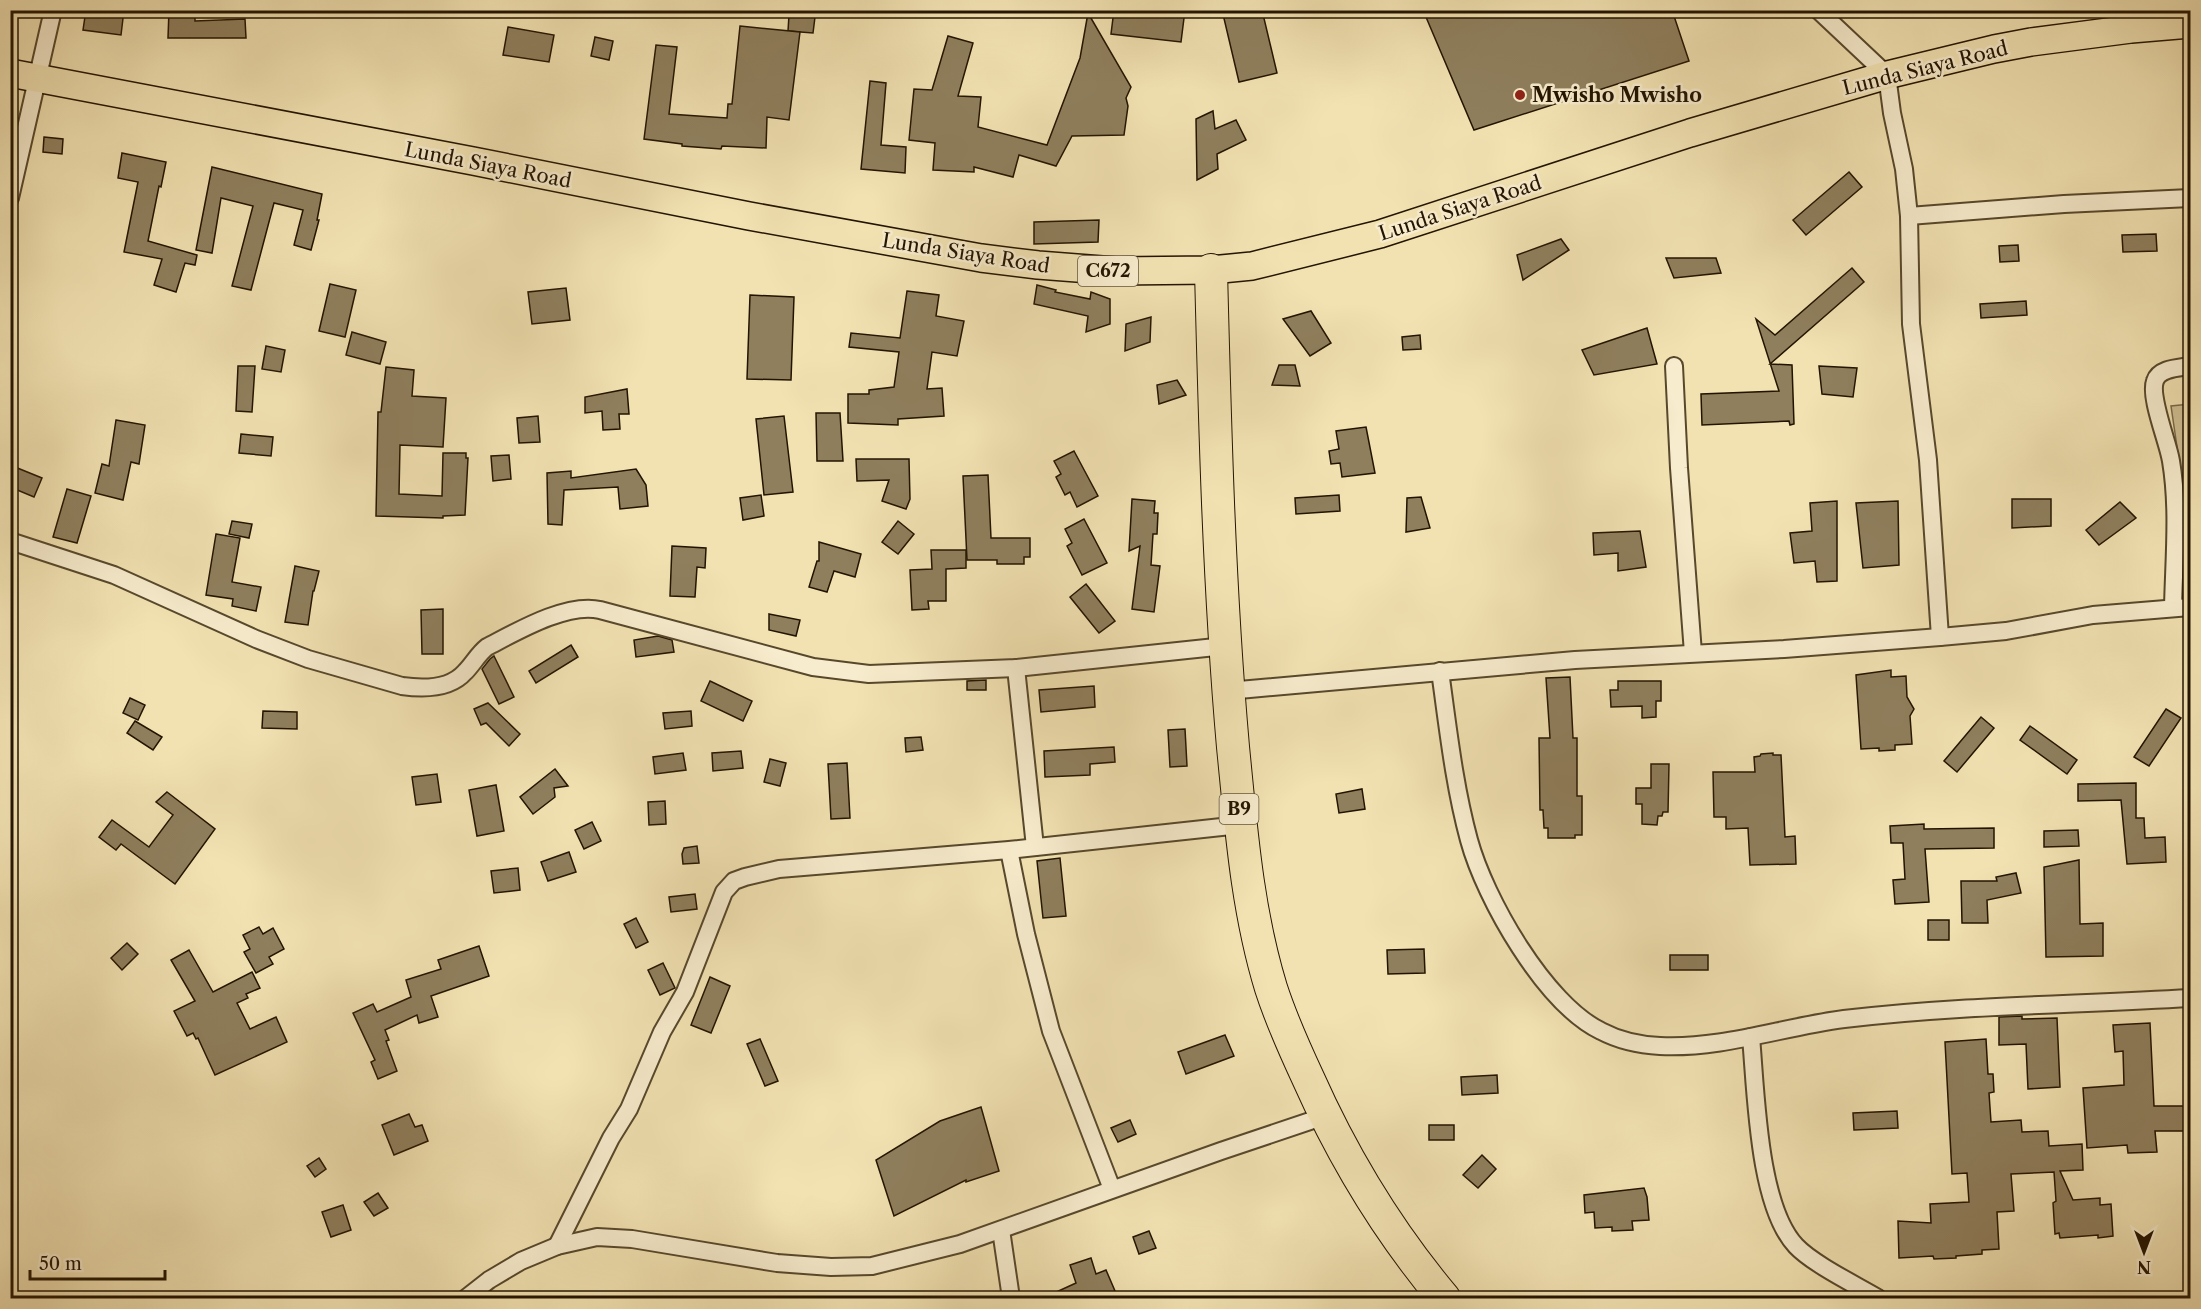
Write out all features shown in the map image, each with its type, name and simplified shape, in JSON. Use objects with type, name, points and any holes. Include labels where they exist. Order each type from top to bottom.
[{"type":"highway","name":"B9","points":[[1211,270],[1216,482],[1228,691],[1240,825],[1259,943],[1271,988],[1290,1039],[1354,1173],[1389,1228],[1444,1299]]},
{"type":"main road","name":"Lunda Siaya Road","points":[[10,74],[759,218],[981,258],[1116,271],[1211,270],[1252,266],[1380,234],[1690,133],[1887,75],[2031,42],[2190,24]]},
{"type":"street","points":[[10,198],[53,10]]},
{"type":"street","points":[[1818,10],[1887,75],[1892,113],[1904,168],[1909,216],[1911,324],[1928,460],[1940,637]]},
{"type":"street","points":[[1909,216],[2064,204],[2190,198]]},
{"type":"street","points":[[1674,366],[1679,468],[1694,653]]},
{"type":"street","points":[[2173,608],[2175,494],[2171,461],[2154,398],[2154,382],[2158,374],[2190,366]]},
{"type":"street","points":[[10,541],[114,575],[256,639],[308,658],[402,686],[417,688],[437,687],[453,681],[464,674],[479,653],[487,647],[552,617],[583,608],[600,610],[813,667],[869,674],[1016,668],[1225,646]]},
{"type":"street","points":[[1228,691],[1575,660],[1940,637],[2006,631],[2094,615],[2190,607]]},
{"type":"street","points":[[1016,668],[1035,847]]},
{"type":"street","points":[[1440,671],[1460,798],[1469,841],[1483,880],[1496,909],[1520,948],[1555,992],[1576,1013],[1600,1031],[1625,1040],[1658,1046],[1724,1042],[1803,1024],[1906,1012],[2190,998]]},
{"type":"street","points":[[557,1246],[611,1138],[629,1109],[662,1032],[685,992],[724,892],[734,881],[779,869],[813,865],[1009,850],[1240,825]]},
{"type":"street","points":[[1009,850],[1026,934],[1051,1030],[1112,1189]]},
{"type":"street","points":[[1751,1037],[1767,1181],[1780,1220],[1796,1246],[1878,1299]]},
{"type":"street","points":[[469,1298],[489,1280],[521,1261],[557,1246],[597,1237],[632,1239],[777,1263],[831,1268],[872,1266],[910,1258],[1001,1230],[1112,1189],[1325,1116]]},
{"type":"street","points":[[1001,1230],[1011,1299]]},
{"type":"shaded area","points":[[2190,404],[2190,470],[2181,474],[2171,406]]},
{"type":"building","points":[[86,10],[124,10],[121,35],[83,30]]},
{"type":"building","points":[[169,10],[195,10],[195,21],[245,19],[246,38],[168,38]]},
{"type":"building","points":[[1114,10],[1185,10],[1181,42],[1111,34]]},
{"type":"building","points":[[1222,10],[1262,10],[1277,73],[1239,82]]},
{"type":"building","name":"Mwisho Mwisho","points":[[1423,10],[1672,10],[1689,61],[1474,130]]},
{"type":"building","points":[[1088,13],[1131,87],[1126,98],[1128,106],[1124,135],[1072,136],[1056,166],[1019,155],[1013,177],[974,167],[974,172],[933,170],[935,143],[909,140],[914,89],[932,90],[948,36],[973,43],[958,96],[981,97],[978,127],[1047,145],[1080,58]]},
{"type":"building","points":[[789,15],[815,17],[813,33],[788,31]]},
{"type":"building","points":[[740,26],[800,32],[789,120],[767,117],[766,148],[722,146],[721,149],[682,146],[682,144],[644,139],[656,45],[677,47],[669,114],[727,118],[728,104],[732,104]]},
{"type":"building","points":[[508,27],[554,35],[549,62],[503,55]]},
{"type":"building","points":[[595,37],[613,41],[609,60],[591,56]]},
{"type":"building","points":[[870,81],[886,83],[881,145],[906,147],[905,173],[861,169]]},
{"type":"building","points":[[1213,111],[1215,129],[1236,120],[1246,140],[1217,154],[1218,169],[1197,180],[1196,119]]},
{"type":"building","points":[[44,137],[63,139],[62,154],[43,152]]},
{"type":"building","points":[[122,153],[166,162],[148,241],[197,255],[195,265],[185,263],[176,292],[154,285],[162,259],[124,252],[138,182],[118,178]]},
{"type":"building","points":[[212,167],[322,194],[317,220],[319,220],[311,250],[294,245],[303,210],[274,203],[251,290],[232,286],[253,206],[221,198],[212,253],[196,250]]},
{"type":"building","points":[[1849,172],[1862,187],[1806,235],[1793,220]]},
{"type":"building","points":[[1099,220],[1098,242],[1034,244],[1034,222]]},
{"type":"building","points":[[2156,234],[2157,251],[2123,252],[2122,235]]},
{"type":"building","points":[[1561,239],[1569,250],[1523,280],[1517,255]]},
{"type":"building","points":[[2018,245],[2019,261],[2000,262],[1999,246]]},
{"type":"building","points":[[1666,258],[1716,258],[1721,273],[1674,278]]},
{"type":"building","points":[[1852,268],[1864,282],[1770,364],[1756,319],[1775,335]]},
{"type":"building","points":[[330,284],[356,290],[345,337],[319,331]]},
{"type":"building","points":[[1037,285],[1056,290],[1055,292],[1090,299],[1091,292],[1110,299],[1110,324],[1086,332],[1088,316],[1034,304]]},
{"type":"building","points":[[566,288],[570,320],[532,324],[528,292]]},
{"type":"building","points":[[907,291],[939,295],[936,316],[964,321],[957,356],[932,352],[927,389],[942,388],[944,416],[898,419],[898,425],[848,423],[848,394],[869,394],[869,390],[894,387],[899,352],[849,347],[851,333],[900,338]]},
{"type":"building","points":[[750,295],[794,297],[791,380],[747,379]]},
{"type":"building","points":[[2026,301],[2027,315],[1981,318],[1980,304]]},
{"type":"building","points":[[1311,311],[1331,343],[1310,356],[1283,319]]},
{"type":"building","points":[[1151,317],[1150,342],[1125,351],[1126,324]]},
{"type":"building","points":[[1647,328],[1657,364],[1594,375],[1582,350]]},
{"type":"building","points":[[352,332],[386,342],[380,364],[346,355]]},
{"type":"building","points":[[1420,335],[1421,349],[1403,350],[1402,337]]},
{"type":"building","points":[[266,346],[285,350],[281,372],[262,369]]},
{"type":"building","points":[[1770,364],[1792,365],[1794,424],[1790,425],[1789,421],[1702,425],[1701,394],[1779,391]]},
{"type":"building","points":[[1279,365],[1295,365],[1300,386],[1272,385]]},
{"type":"building","points":[[238,366],[255,366],[252,412],[236,411]]},
{"type":"building","points":[[1819,366],[1857,368],[1853,397],[1822,394]]},
{"type":"building","points":[[386,367],[414,370],[412,396],[446,398],[443,447],[400,445],[399,494],[442,496],[443,453],[466,453],[466,458],[468,458],[465,515],[443,516],[443,518],[376,516],[378,412],[381,412]]},
{"type":"building","points":[[1177,380],[1186,395],[1159,404],[1157,385]]},
{"type":"building","points":[[627,389],[629,414],[619,414],[620,429],[603,430],[602,411],[585,413],[585,397]]},
{"type":"building","points":[[816,413],[840,413],[843,461],[817,461]]},
{"type":"building","points":[[538,416],[540,442],[519,443],[517,418]]},
{"type":"building","points":[[784,416],[793,492],[764,495],[756,419]]},
{"type":"building","points":[[116,420],[145,425],[139,464],[131,462],[123,500],[95,493],[102,464],[109,466]]},
{"type":"building","points":[[1366,427],[1375,473],[1342,477],[1340,463],[1331,464],[1329,451],[1339,449],[1336,431]]},
{"type":"building","points":[[241,434],[273,437],[271,456],[239,453]]},
{"type":"building","points":[[1074,451],[1098,496],[1077,507],[1070,492],[1065,495],[1056,477],[1061,474],[1054,461]]},
{"type":"building","points":[[509,455],[511,479],[493,481],[491,456]]},
{"type":"building","points":[[856,459],[909,459],[910,499],[906,509],[882,501],[889,480],[857,481]]},
{"type":"building","points":[[10,465],[42,478],[34,497],[10,487]]},
{"type":"building","points":[[636,469],[646,485],[648,506],[620,509],[618,487],[564,490],[562,525],[548,524],[547,473],[571,471],[571,478]]},
{"type":"building","points":[[988,475],[991,538],[1030,538],[1030,557],[1024,557],[1024,564],[997,564],[997,560],[967,560],[963,476]]},
{"type":"building","points":[[67,489],[91,496],[77,543],[53,537]]},
{"type":"building","points":[[761,495],[764,516],[743,520],[740,498]]},
{"type":"building","points":[[1339,495],[1340,511],[1296,514],[1295,498]]},
{"type":"building","points":[[1421,497],[1430,528],[1406,532],[1407,498]]},
{"type":"building","points":[[1132,499],[1155,501],[1154,513],[1158,513],[1157,534],[1153,534],[1151,565],[1160,566],[1154,612],[1132,609],[1140,546],[1129,551]]},
{"type":"building","points":[[2012,499],[2051,499],[2051,526],[2012,528]]},
{"type":"building","points":[[1837,501],[1837,581],[1817,582],[1815,561],[1794,563],[1790,533],[1812,531],[1810,503]]},
{"type":"building","points":[[1898,501],[1899,565],[1863,568],[1856,503]]},
{"type":"building","points":[[2120,502],[2136,518],[2099,545],[2086,530]]},
{"type":"building","points":[[1084,519],[1107,563],[1082,575],[1067,546],[1072,543],[1065,529]]},
{"type":"building","points":[[232,521],[252,524],[249,538],[229,534]]},
{"type":"building","points":[[898,521],[914,534],[898,554],[882,542]]},
{"type":"building","points":[[1640,531],[1646,567],[1618,571],[1618,553],[1594,555],[1593,533]]},
{"type":"building","points":[[216,534],[240,538],[232,582],[261,587],[256,611],[232,606],[233,599],[206,595]]},
{"type":"building","points":[[819,542],[861,554],[855,577],[834,571],[827,592],[809,587],[817,561],[819,561]]},
{"type":"building","points":[[672,546],[706,548],[705,568],[697,567],[695,597],[670,596]]},
{"type":"building","points":[[931,550],[966,550],[966,568],[946,569],[946,601],[928,601],[929,609],[912,610],[910,570],[932,569]]},
{"type":"building","points":[[295,566],[319,571],[313,591],[308,625],[285,622]]},
{"type":"building","points":[[1086,584],[1115,621],[1099,633],[1070,597]]},
{"type":"building","points":[[443,609],[443,654],[422,654],[421,610]]},
{"type":"building","points":[[769,614],[800,620],[796,636],[769,630]]},
{"type":"building","points":[[658,636],[672,640],[674,652],[636,657],[634,640]]},
{"type":"building","points":[[571,645],[578,657],[536,683],[529,671]]},
{"type":"building","points":[[494,656],[514,697],[499,704],[482,669]]},
{"type":"building","points":[[1891,670],[1891,677],[1906,676],[1907,697],[1914,709],[1910,716],[1912,744],[1895,745],[1895,750],[1861,749],[1856,675]]},
{"type":"building","points":[[1570,677],[1573,738],[1577,738],[1577,796],[1582,796],[1582,835],[1575,835],[1575,838],[1548,838],[1548,828],[1544,828],[1543,810],[1540,810],[1539,738],[1550,738],[1546,678]]},
{"type":"building","points":[[986,680],[986,690],[967,690],[967,681]]},
{"type":"building","points":[[710,681],[752,701],[743,721],[701,701]]},
{"type":"building","points":[[1618,681],[1661,681],[1661,701],[1656,701],[1656,717],[1642,718],[1642,706],[1611,707],[1610,690],[1618,690]]},
{"type":"building","points":[[1094,686],[1095,707],[1041,712],[1039,690]]},
{"type":"building","points":[[130,698],[145,705],[138,720],[123,713]]},
{"type":"building","points":[[488,703],[520,734],[509,746],[486,723],[481,725],[474,709]]},
{"type":"building","points":[[2166,709],[2181,718],[2149,766],[2134,757]]},
{"type":"building","points":[[263,711],[297,712],[297,729],[262,728]]},
{"type":"building","points":[[691,711],[692,726],[665,729],[663,713]]},
{"type":"building","points":[[1981,717],[1994,728],[1957,772],[1944,761]]},
{"type":"building","points":[[135,721],[162,737],[153,750],[127,733]]},
{"type":"building","points":[[2030,726],[2077,760],[2067,774],[2020,740]]},
{"type":"building","points":[[1185,729],[1187,766],[1170,767],[1168,730]]},
{"type":"building","points":[[921,737],[923,750],[906,752],[905,738]]},
{"type":"building","points":[[1114,747],[1115,762],[1090,764],[1090,775],[1045,777],[1044,751]]},
{"type":"building","points":[[741,751],[743,768],[713,771],[712,753]]},
{"type":"building","points":[[683,753],[686,770],[655,774],[653,757]]},
{"type":"building","points":[[1773,753],[1773,755],[1781,755],[1785,837],[1795,836],[1796,864],[1750,865],[1748,828],[1726,829],[1726,817],[1714,817],[1713,772],[1755,772],[1754,757]]},
{"type":"building","points":[[770,759],[786,763],[780,786],[764,782]]},
{"type":"building","points":[[847,763],[850,818],[831,819],[828,764]]},
{"type":"building","points":[[1651,764],[1669,764],[1668,812],[1663,812],[1662,816],[1658,816],[1657,825],[1642,824],[1642,804],[1636,804],[1636,788],[1651,788]]},
{"type":"building","points":[[555,769],[568,786],[554,788],[555,797],[533,814],[520,797]]},
{"type":"building","points":[[437,774],[441,802],[416,805],[412,777]]},
{"type":"building","points":[[2136,783],[2136,818],[2144,818],[2145,838],[2165,837],[2166,862],[2127,864],[2121,800],[2078,801],[2078,784]]},
{"type":"building","points":[[496,785],[504,831],[477,836],[469,790]]},
{"type":"building","points":[[1362,789],[1365,809],[1339,813],[1336,794]]},
{"type":"building","points":[[167,792],[215,829],[175,884],[121,844],[116,850],[99,837],[112,820],[149,847],[173,815],[156,802]]},
{"type":"building","points":[[665,801],[666,824],[649,825],[648,802]]},
{"type":"building","points":[[592,822],[601,841],[584,849],[575,830]]},
{"type":"building","points":[[1924,824],[1924,829],[1994,828],[1994,848],[1925,849],[1929,902],[1895,904],[1893,880],[1905,879],[1903,843],[1891,843],[1890,826]]},
{"type":"building","points":[[2078,830],[2079,846],[2044,847],[2044,831]]},
{"type":"building","points":[[697,846],[699,863],[683,864],[684,848]]},
{"type":"building","points":[[569,852],[576,872],[548,881],[541,862]]},
{"type":"building","points":[[1060,858],[1066,916],[1043,918],[1037,861]]},
{"type":"building","points":[[2079,860],[2080,924],[2103,923],[2103,956],[2046,957],[2044,867]]},
{"type":"building","points":[[518,868],[520,890],[494,893],[491,871]]},
{"type":"building","points":[[2016,873],[2021,893],[1987,900],[1988,923],[1962,923],[1961,881],[1997,881],[1996,877]]},
{"type":"building","points":[[695,894],[697,909],[671,912],[669,897]]},
{"type":"building","points":[[636,918],[648,942],[636,948],[624,924]]},
{"type":"building","points":[[1928,920],[1949,920],[1949,940],[1928,940]]},
{"type":"building","points":[[259,927],[263,934],[273,928],[284,949],[269,957],[273,964],[256,973],[244,952],[250,949],[243,935]]},
{"type":"building","points":[[127,943],[138,954],[122,970],[111,958]]},
{"type":"building","points":[[479,946],[489,976],[431,996],[438,1017],[419,1023],[417,1015],[385,1030],[389,1040],[386,1041],[397,1071],[378,1079],[371,1062],[375,1060],[353,1013],[373,1004],[377,1012],[411,997],[406,980],[441,969],[438,960]]},
{"type":"building","points":[[1424,949],[1425,973],[1388,974],[1387,950]]},
{"type":"building","points":[[189,950],[213,992],[252,972],[260,988],[246,994],[248,998],[237,1003],[250,1029],[276,1017],[287,1042],[215,1075],[198,1038],[196,1039],[193,1033],[187,1036],[174,1011],[195,1001],[171,960]]},
{"type":"building","points":[[1670,955],[1708,955],[1708,970],[1670,970]]},
{"type":"building","points":[[663,963],[675,988],[660,995],[648,970]]},
{"type":"building","points":[[710,977],[730,986],[711,1033],[691,1025]]},
{"type":"building","points":[[2022,1016],[2022,1019],[2057,1018],[2060,1087],[2028,1089],[2026,1044],[1999,1045],[1999,1017]]},
{"type":"building","points":[[2150,1023],[2154,1106],[2190,1106],[2190,1131],[2155,1131],[2157,1152],[2128,1153],[2127,1145],[2087,1148],[2083,1088],[2124,1085],[2123,1051],[2115,1052],[2113,1025]]},
{"type":"building","points":[[1225,1035],[1234,1056],[1186,1074],[1178,1052]]},
{"type":"building","points":[[760,1039],[778,1081],[765,1086],[747,1044]]},
{"type":"building","points":[[1986,1039],[1988,1074],[1993,1074],[1994,1092],[1989,1093],[1991,1122],[2021,1120],[2022,1132],[2048,1131],[2049,1146],[2082,1144],[2083,1170],[2060,1171],[2073,1200],[2100,1198],[2100,1205],[2111,1204],[2113,1236],[2060,1238],[2059,1233],[2055,1234],[2054,1172],[2011,1174],[2014,1211],[1997,1212],[1999,1249],[1982,1250],[1982,1254],[1956,1256],[1956,1258],[1934,1259],[1933,1256],[1899,1258],[1898,1221],[1931,1223],[1930,1204],[1969,1202],[1967,1173],[1952,1174],[1945,1042]]},
{"type":"building","points":[[1497,1075],[1498,1093],[1462,1095],[1461,1077]]},
{"type":"building","points":[[981,1107],[999,1171],[966,1182],[966,1180],[894,1216],[876,1160],[940,1121]]},
{"type":"building","points":[[1897,1111],[1898,1128],[1854,1130],[1853,1113]]},
{"type":"building","points":[[409,1114],[415,1127],[422,1125],[428,1141],[394,1155],[382,1125]]},
{"type":"building","points":[[1130,1120],[1136,1134],[1118,1142],[1111,1128]]},
{"type":"building","points":[[1429,1125],[1454,1125],[1454,1140],[1429,1140]]},
{"type":"building","points":[[1482,1155],[1496,1169],[1478,1188],[1463,1175]]},
{"type":"building","points":[[319,1158],[326,1169],[315,1177],[307,1166]]},
{"type":"building","points":[[1644,1188],[1649,1220],[1632,1221],[1633,1230],[1612,1231],[1612,1227],[1595,1228],[1594,1212],[1585,1213],[1584,1195]]},
{"type":"building","points":[[378,1193],[388,1208],[374,1216],[364,1202]]},
{"type":"building","points":[[343,1205],[351,1230],[331,1237],[322,1212]]},
{"type":"building","points":[[1149,1231],[1156,1248],[1139,1254],[1133,1237]]},
{"type":"building","points":[[1091,1258],[1096,1274],[1106,1270],[1115,1291],[1099,1299],[1041,1299],[1076,1283],[1070,1265]]},
{"type":"place","name":"Mwisho Mwisho","points":[[1520,95]]}]
